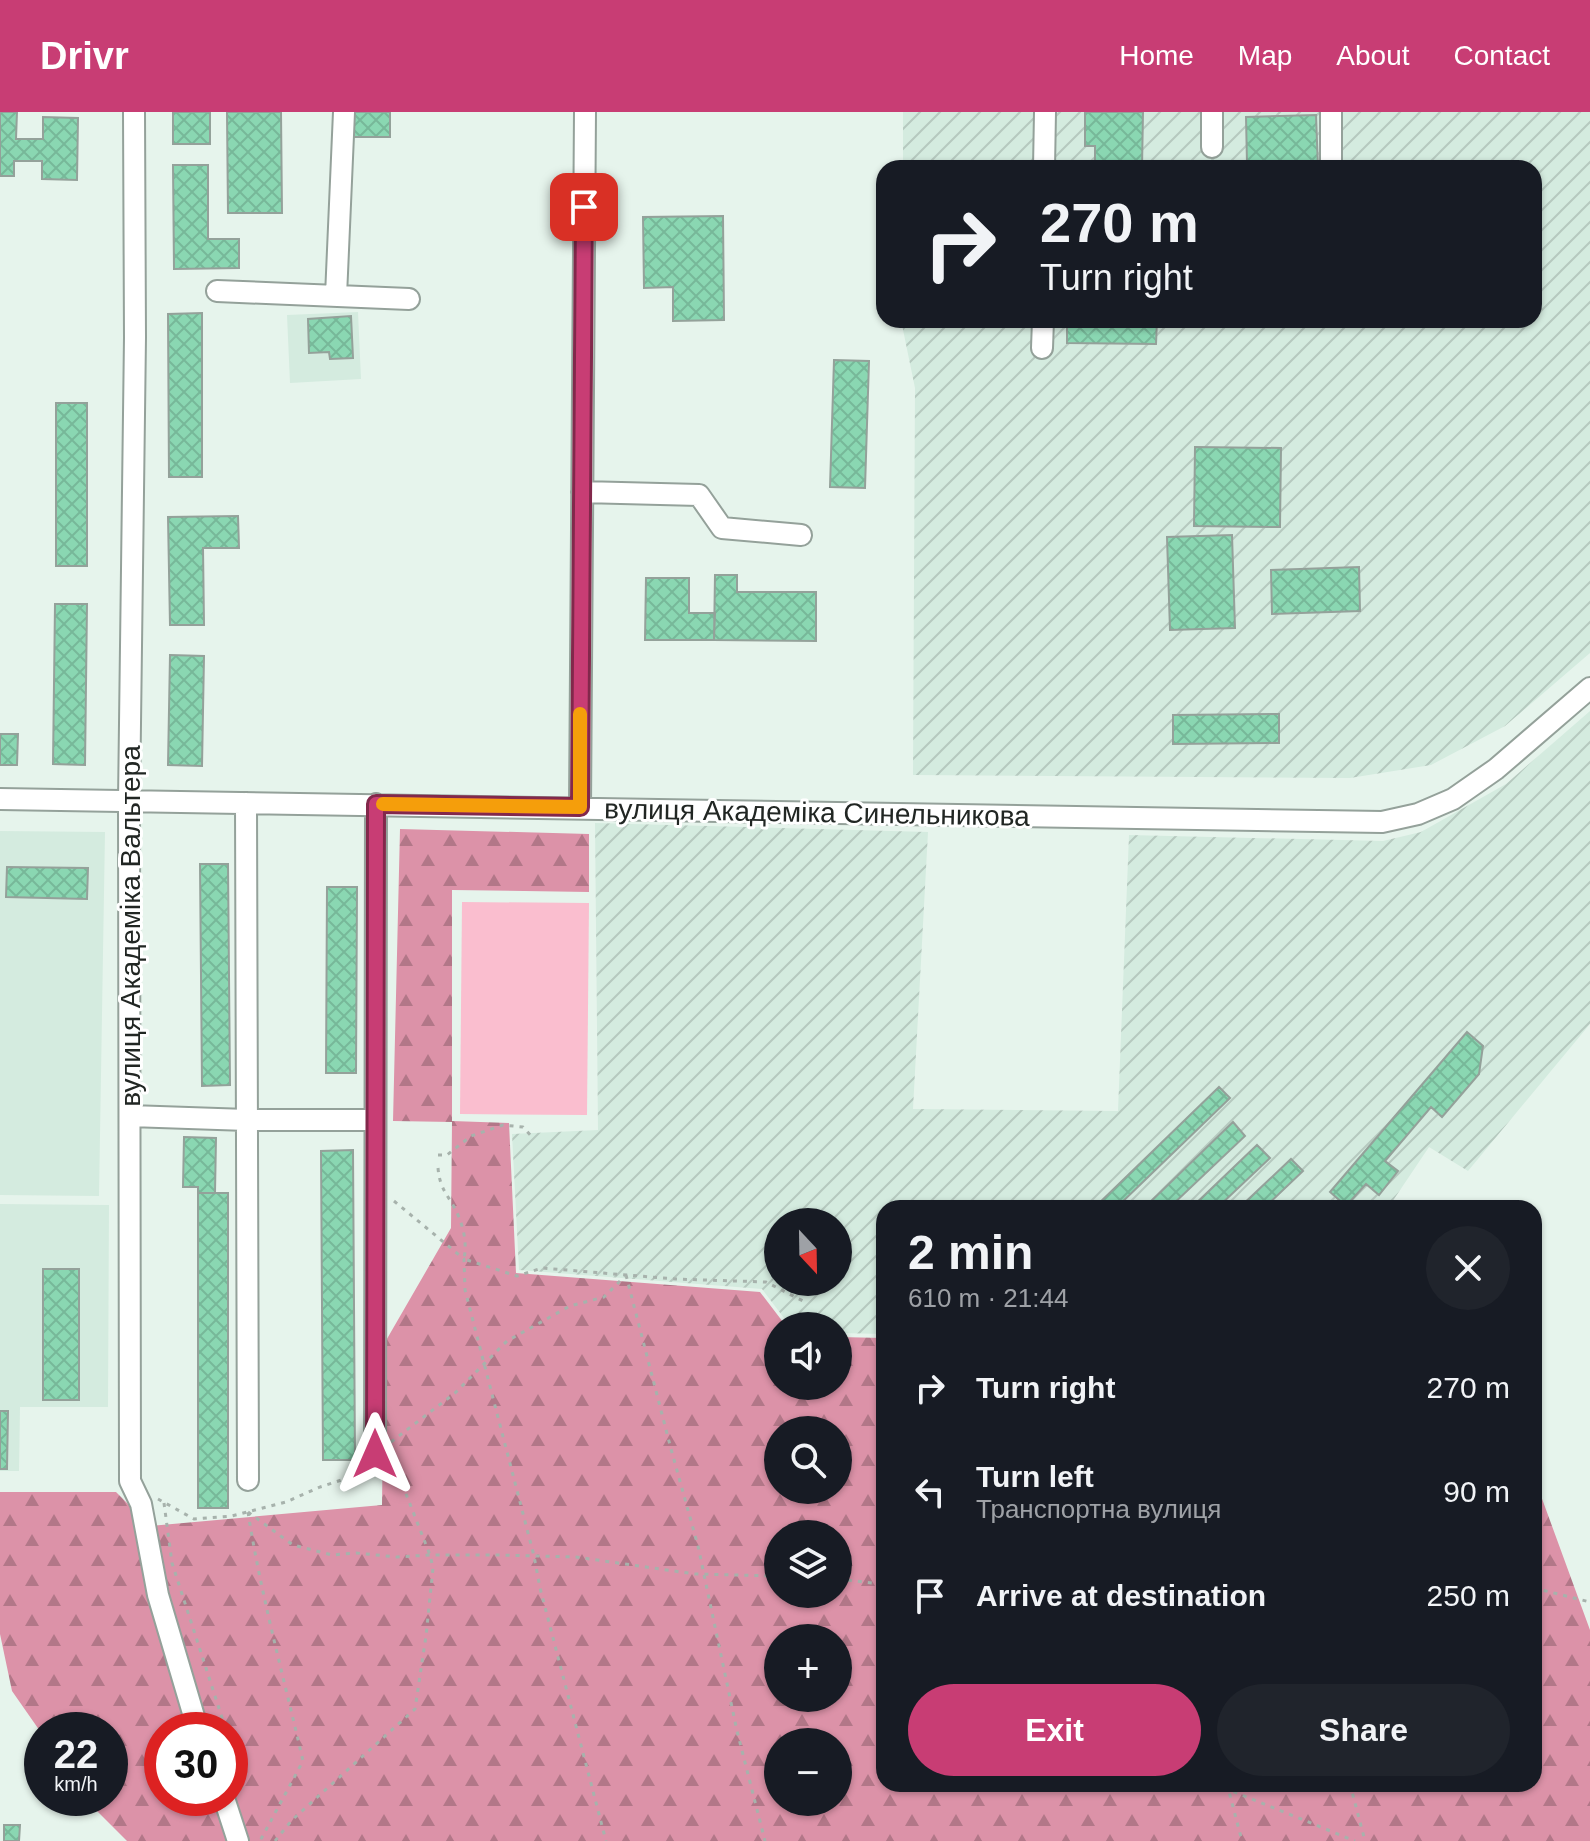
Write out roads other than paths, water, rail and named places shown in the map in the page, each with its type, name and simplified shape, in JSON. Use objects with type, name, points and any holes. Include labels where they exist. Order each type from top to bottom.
[{"type":"street","name":"вулиця Академіка Вальтера","points":[[134,112],[135,337],[129,801],[130,1481],[141,1504],[158,1595],[193,1712]]},
{"type":"street","points":[[336,296],[344,112]]},
{"type":"street","points":[[580,807],[585,112]]},
{"type":"street","points":[[1044,160],[1045,112]]},
{"type":"street","points":[[1212,112],[1212,147]]},
{"type":"street","points":[[1331,112],[1331,160]]},
{"type":"street","points":[[217,291],[409,299]]},
{"type":"street","points":[[1042,348],[1043,328]]},
{"type":"street","points":[[582,492],[699,495],[722,528],[801,535]]},
{"type":"street","name":"вулиця Академіка Синельникова","points":[[0,799],[1382,822],[1418,814],[1453,799],[1496,769],[1590,688]]},
{"type":"street","points":[[246,803],[248,1480]]},
{"type":"street","points":[[375,1454],[376,804]]},
{"type":"street","points":[[130,1116],[375,1120]]},
{"type":"street","points":[[230,1816],[238,1841]]}]
